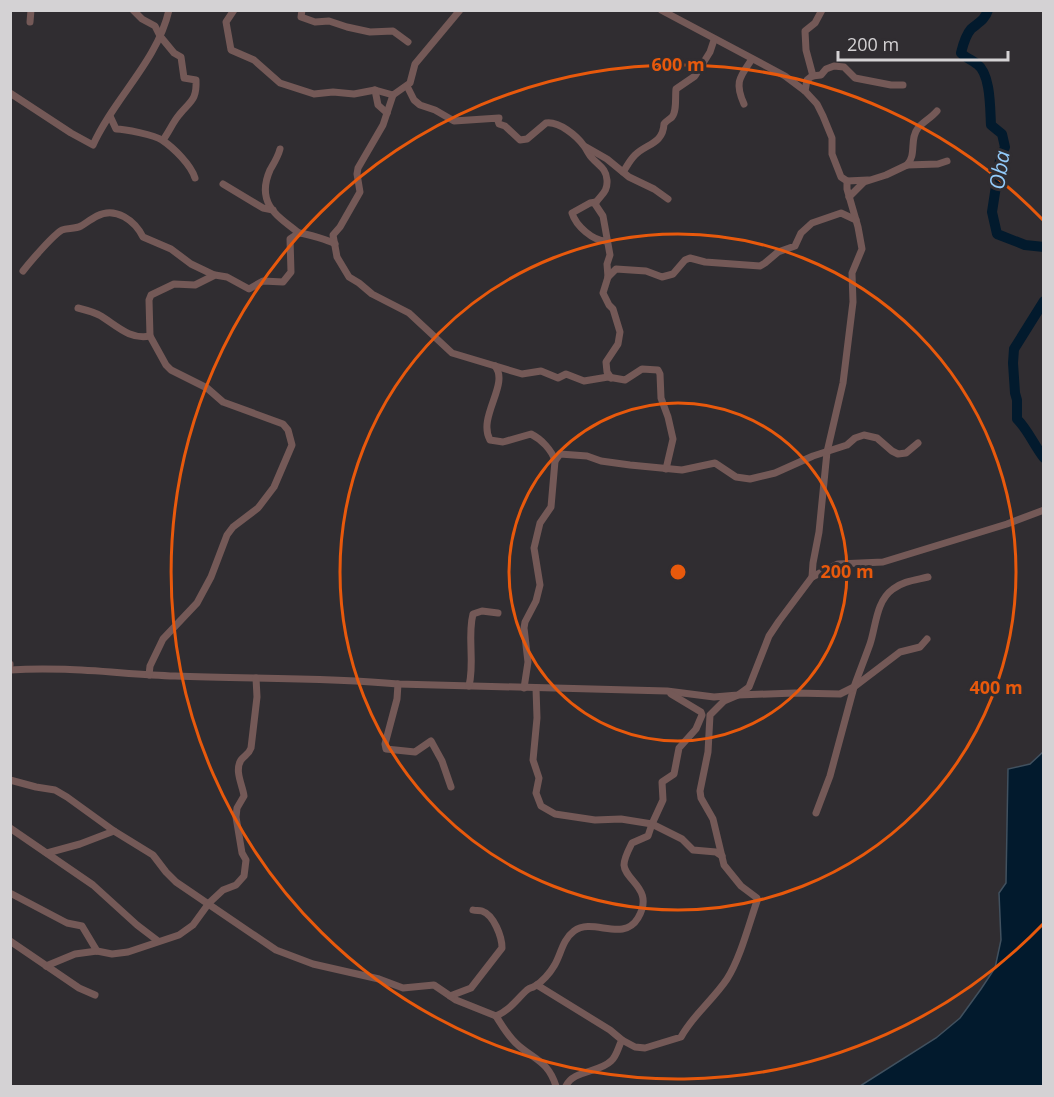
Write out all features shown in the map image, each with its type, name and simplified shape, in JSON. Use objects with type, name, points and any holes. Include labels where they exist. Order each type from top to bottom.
[{"type":"street","points":[[30,22],[31,10]]},
{"type":"street","points":[[132,10],[154,26],[174,53],[181,57],[184,78],[196,80],[197,92],[163,141]]},
{"type":"street","points":[[10,93],[93,145],[145,64],[160,36],[169,10]]},
{"type":"street","points":[[234,10],[226,21],[231,50],[254,60],[280,83],[314,94],[333,92],[354,94],[375,90],[393,95]]},
{"type":"street","points":[[302,10],[302,17],[315,22],[329,21],[370,32],[393,31],[408,42]]},
{"type":"street","points":[[460,10],[415,64],[410,83],[393,95],[383,125],[358,168],[360,192],[346,218],[333,235],[338,260],[349,277],[360,282],[372,294],[409,313],[452,353],[522,374],[541,372],[558,378],[566,374],[584,381],[611,378],[625,380],[642,369],[660,372],[661,398],[673,439],[666,469]]},
{"type":"street","points":[[661,10],[785,76],[805,91],[817,104],[823,116],[832,138],[832,154],[841,177],[847,181],[868,180],[886,175],[906,165],[912,158],[913,143],[918,128],[937,111]]},
{"type":"street","points":[[813,76],[806,50],[805,32],[815,23],[822,10]]},
{"type":"street","points":[[623,171],[634,156],[658,140],[664,130],[664,124],[672,117],[675,110],[676,89],[695,76],[710,52],[714,40]]},
{"type":"street","points":[[744,104],[738,89],[739,81],[742,72],[752,59]]},
{"type":"street","points":[[805,91],[807,80],[821,75],[829,67],[840,66],[848,70],[855,78],[903,85]]},
{"type":"street","points":[[407,86],[414,100],[420,105],[435,110],[453,121],[499,118],[499,124],[505,126],[520,140],[525,140],[549,122],[569,132],[584,145],[669,199]]},
{"type":"street","points":[[375,90],[378,105],[387,113]]},
{"type":"street","points":[[110,116],[116,129],[128,129],[163,141],[192,170],[195,178]]},
{"type":"street","points":[[584,145],[592,159],[601,165],[607,177],[607,186],[604,195],[596,202],[572,213],[577,224],[594,238],[606,241]]},
{"type":"street","points":[[280,149],[265,186],[264,194],[269,206],[299,233],[328,239],[335,244]]},
{"type":"street","points":[[906,165],[938,164],[947,161]]},
{"type":"street","points":[[849,197],[868,180]]},
{"type":"street","points":[[812,576],[827,452],[843,383],[853,302],[852,273],[862,249],[847,181]]},
{"type":"street","points":[[223,184],[263,208],[273,210]]},
{"type":"street","points":[[596,202],[603,216],[610,255],[607,264],[608,277],[603,293],[613,309],[620,332],[618,344],[606,362],[607,372],[611,378]]},
{"type":"street","points":[[23,271],[35,256],[62,231],[76,228],[99,215],[110,213],[122,215],[137,226],[143,237],[171,249],[201,270],[227,277],[249,289],[263,282],[283,282],[289,278],[292,265],[290,239],[299,233]]},
{"type":"street","points":[[608,277],[616,269],[646,270],[662,277],[668,277],[690,258],[705,262],[760,266],[778,252],[795,246],[801,233],[812,223],[841,213],[856,220]]},
{"type":"street","points":[[201,270],[205,280]]},
{"type":"street","points":[[149,675],[150,666],[164,639],[196,603],[211,577],[226,535],[267,498],[292,445],[288,430],[283,424],[223,402],[207,388],[171,370],[150,336],[148,303],[151,295],[174,284],[195,285],[215,275]]},
{"type":"street","points":[[78,308],[99,315],[134,337],[150,336]]},
{"type":"street","points":[[495,366],[499,372],[499,379],[490,408],[488,426],[490,440],[502,442],[531,434],[544,444],[554,455],[555,460],[551,507],[540,522],[534,548],[540,585],[536,601],[524,628],[528,662],[524,688]]},
{"type":"street","points":[[555,460],[560,454],[573,454],[622,464],[690,470],[715,463],[736,477],[750,478],[769,476],[813,456],[847,445],[855,438],[864,435],[877,438],[898,454],[906,453],[918,443]]},
{"type":"street","points":[[537,985],[635,1047],[645,1048],[681,1037],[733,970],[758,898],[741,886],[724,865],[713,819],[701,798],[700,791],[708,752],[710,715],[724,701],[749,687],[769,636],[812,576],[838,564],[883,562],[1007,524],[1044,510]]},
{"type":"street","points":[[816,813],[830,776],[854,687],[881,604],[893,588],[928,577]]},
{"type":"street","points":[[469,686],[472,672],[473,614],[482,611],[498,613]]},
{"type":"street","points":[[10,670],[62,669],[149,675],[667,691],[714,697],[795,693],[840,694],[854,687],[900,652],[920,647],[927,639]]},
{"type":"street","points":[[46,966],[75,954],[97,951],[112,954],[128,952],[158,940],[179,935],[202,916],[209,903],[223,890],[236,885],[244,876],[246,860],[242,853],[236,817],[237,808],[244,796],[239,784],[239,767],[251,748],[257,697],[256,678]]},
{"type":"street","points":[[398,684],[397,699],[385,744],[386,749],[415,752],[431,741],[442,761],[451,787]]},
{"type":"street","points":[[536,688],[537,718],[533,760],[539,778],[536,792],[541,806],[555,814],[595,820],[621,819],[652,824],[682,838],[693,850],[716,852],[723,856]]},
{"type":"street","points":[[496,1016],[506,1012],[529,989],[537,985],[555,965],[562,945],[575,930],[589,927],[613,930],[631,926],[638,917],[643,903],[641,892],[636,881],[626,871],[624,862],[632,843],[648,836],[663,800],[662,782],[674,774],[679,748],[696,729],[702,715],[701,712],[667,691]]},
{"type":"street","points":[[840,694],[850,702]]},
{"type":"street","points":[[10,780],[55,790],[153,855],[170,877],[276,950],[313,964],[379,979],[403,988],[434,985],[450,996],[496,1016],[508,1035],[551,1071],[556,1086]]},
{"type":"street","points":[[10,828],[93,885],[137,925],[158,940]]},
{"type":"street","points":[[47,853],[114,831]]},
{"type":"street","points":[[10,893],[66,923],[82,926],[97,951]]},
{"type":"street","points":[[450,996],[471,987],[502,948],[500,936],[488,914],[473,910]]},
{"type":"street","points":[[10,941],[78,988],[95,995]]},
{"type":"street","points":[[566,1086],[574,1078],[609,1064],[616,1057],[622,1040]]},
{"type":"water","points":[[1043,752],[1043,1086],[860,1086],[936,1038],[960,1018],[995,968],[1001,940],[999,893],[1006,883],[1008,769],[1030,764]]},
{"type":"waterway","name":"Oba","points":[[988,10],[983,19],[969,32],[961,53],[982,69],[989,92],[991,125],[1002,134],[1005,147],[1000,160],[992,212],[997,234],[1025,245],[1044,247]]},
{"type":"waterway","name":"Oba","points":[[1044,301],[1014,349],[1013,363],[1017,419],[1044,458]]}]
